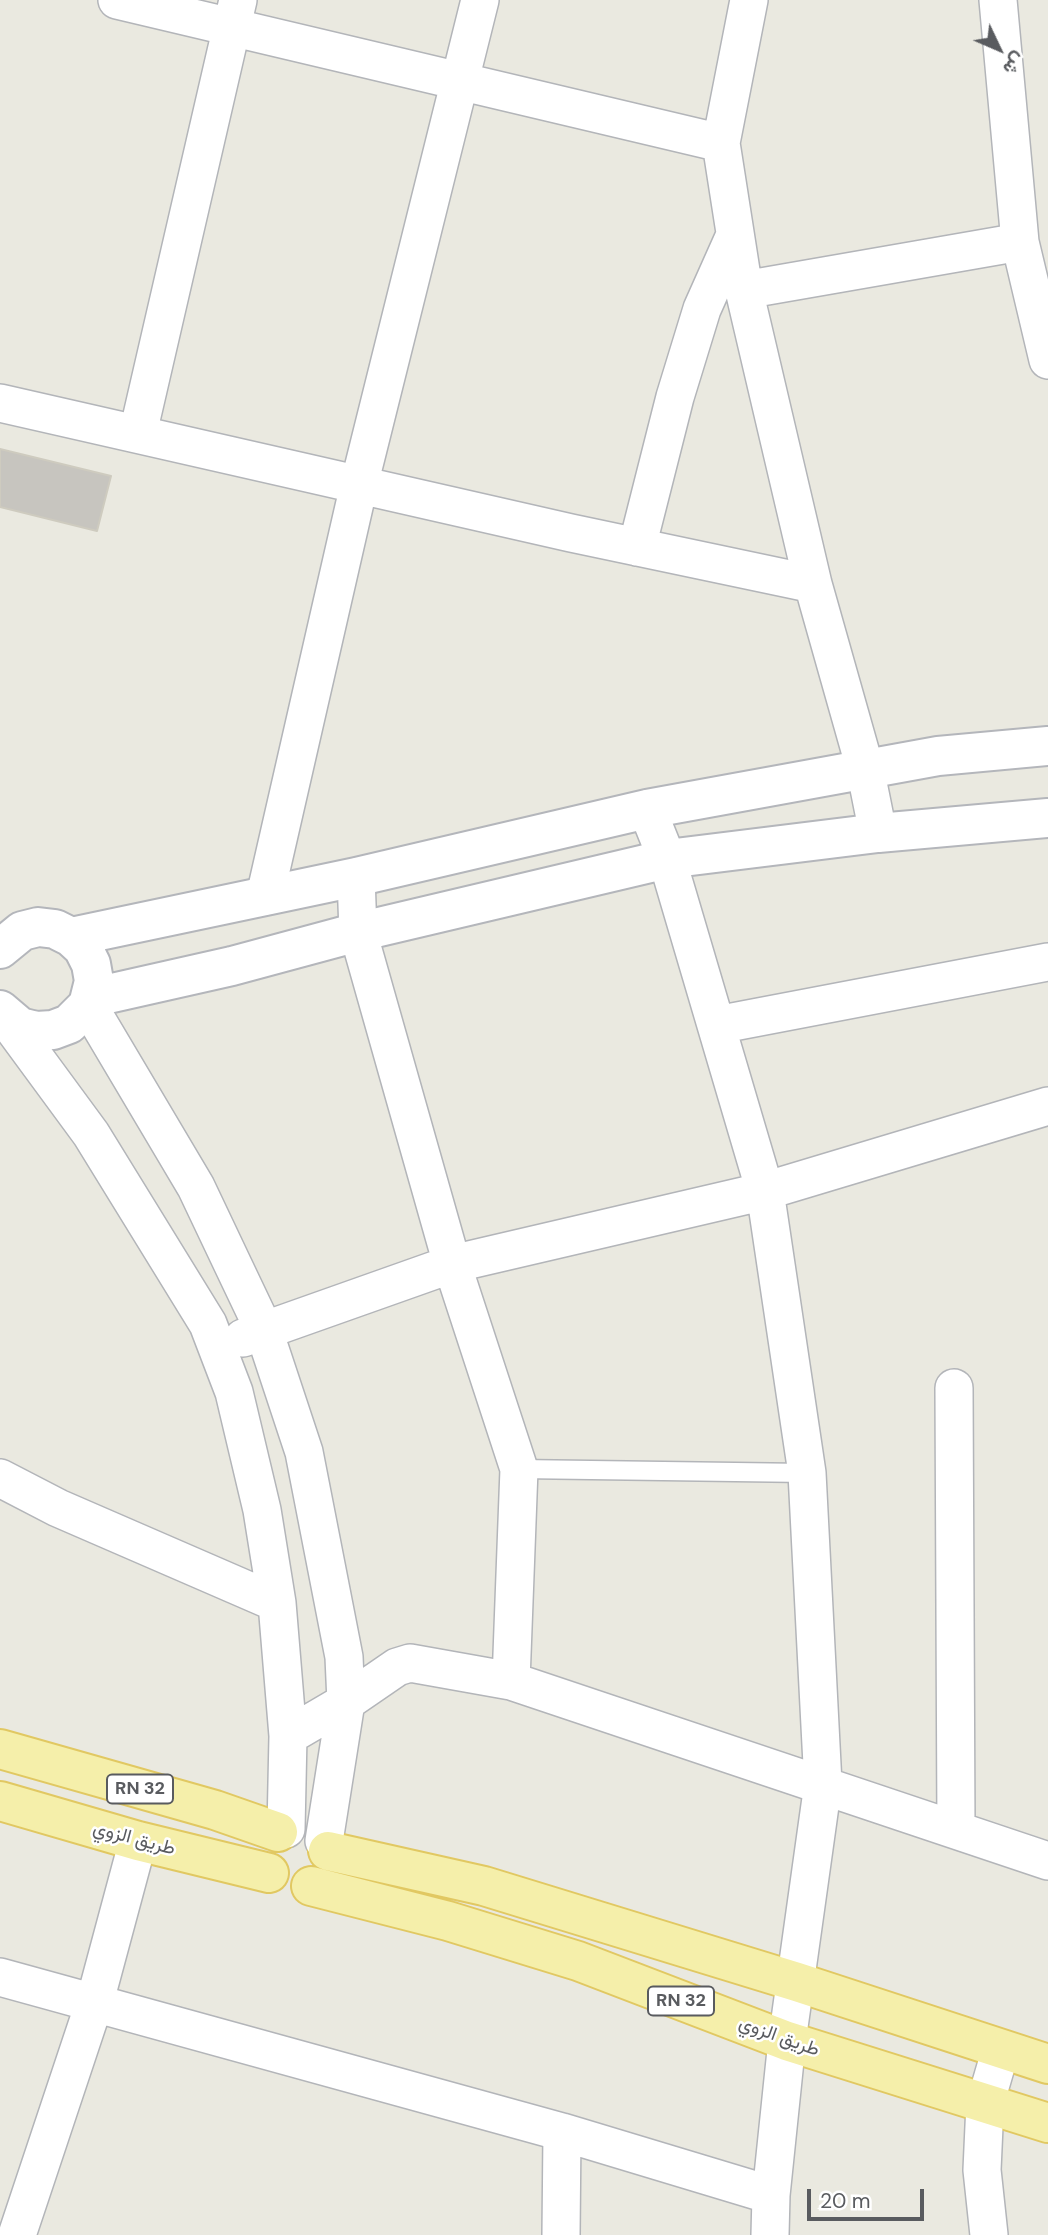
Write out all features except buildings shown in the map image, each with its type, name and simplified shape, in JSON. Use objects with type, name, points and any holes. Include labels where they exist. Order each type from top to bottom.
[{"type":"main road","name":"RN 32","points":[[0,1749],[282,1830]]},
{"type":"main road","name":"طريق الزوي","points":[[0,1801],[138,1841],[269,1873]]},
{"type":"main road","points":[[309,1828],[326,1846],[329,1859],[323,1874],[311,1886],[288,1888],[277,1882],[269,1873],[265,1855],[268,1846],[282,1830],[309,1828]]},
{"type":"main road","points":[[326,1846],[484,1886],[797,1982],[1048,2064]]},
{"type":"main road","name":"طريق الزوي","points":[[311,1886],[448,1921],[578,1961],[787,2041],[1048,2123]]},
{"type":"street","points":[[117,0],[235,13],[370,62],[721,143]]},
{"type":"street","points":[[265,896],[359,485],[480,0]]},
{"type":"street","points":[[749,0],[721,143],[735,235],[744,290],[813,584],[865,768],[878,833]]},
{"type":"street","points":[[998,0],[1020,242],[1048,360]]},
{"type":"street","points":[[138,433],[235,13]]},
{"type":"street","points":[[638,547],[676,397],[702,309],[735,235]]},
{"type":"street","points":[[744,290],[1020,242]]},
{"type":"street","points":[[0,403],[813,584]]},
{"type":"street","points":[[71,937],[356,877],[647,809],[938,756],[1048,746]]},
{"type":"street","points":[[647,809],[667,859],[765,1191],[807,1473],[823,1784],[787,2041],[771,2195],[770,2235]]},
{"type":"street","points":[[89,1001],[358,932],[667,859],[878,833],[1048,818]]},
{"type":"street","points":[[356,877],[358,932],[452,1264],[519,1469],[510,1681]]},
{"type":"street","points":[[0,949],[22,931],[38,927],[55,929],[71,937],[83,948],[92,964],[94,981],[89,1001],[69,1024],[53,1030],[36,1031],[20,1027],[3,1013]]},
{"type":"street","points":[[717,1025],[1048,962]]},
{"type":"street","points":[[89,1001],[196,1187],[263,1328],[304,1452],[344,1657],[346,1703],[326,1846]]},
{"type":"street","points":[[3,1013],[91,1134],[208,1324],[234,1392],[262,1510],[278,1603],[288,1737],[282,1830]]},
{"type":"street","points":[[218,1349],[263,1328],[452,1264],[765,1191],[1048,1106]]},
{"type":"street","points":[[954,1388],[956,1830]]},
{"type":"street","points":[[0,1478],[58,1508],[278,1603]]},
{"type":"street","points":[[288,1737],[346,1703],[397,1667],[410,1663],[510,1681],[1048,1861]]},
{"type":"street","points":[[17,2235],[95,2001],[138,1841]]},
{"type":"street","points":[[0,1977],[95,2001],[562,2132],[771,2195]]},
{"type":"street","points":[[989,2235],[982,2170],[985,2104],[1000,2049]]},
{"type":"street","points":[[561,2235],[562,2132]]},
{"type":"lane","points":[[519,1469],[807,1473]]}]
